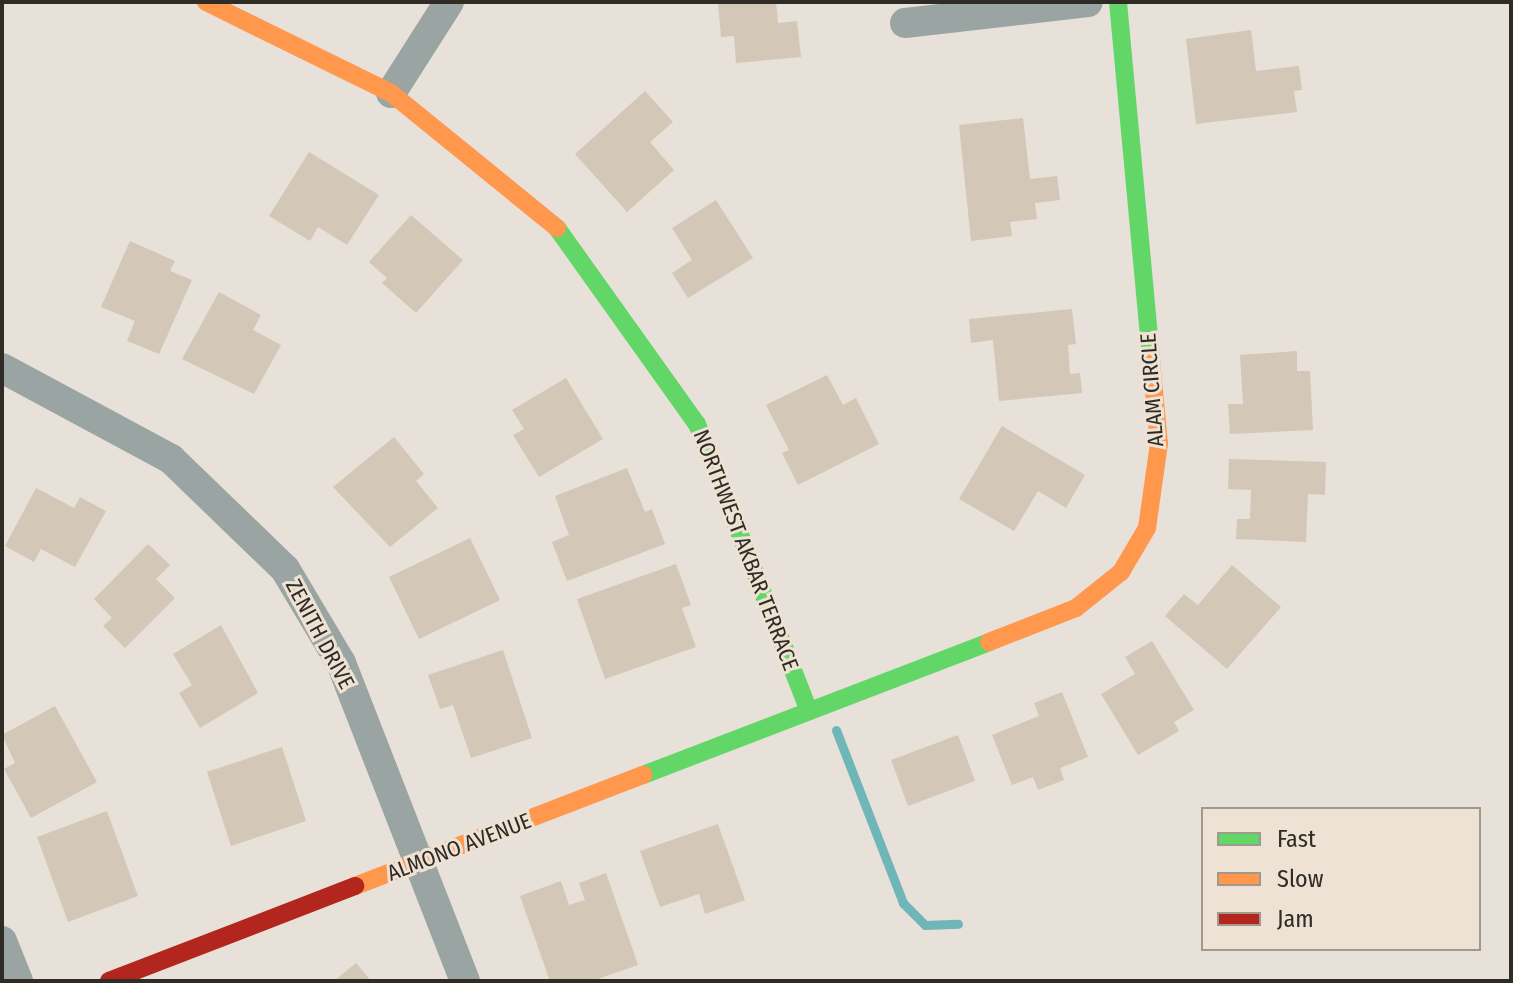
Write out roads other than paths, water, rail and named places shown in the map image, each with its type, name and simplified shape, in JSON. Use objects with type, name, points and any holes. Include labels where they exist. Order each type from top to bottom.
[{"type":"street","name":"NORTHWEST AKBAR TERRACE","points":[[206,2],[391,93],[556,227],[697,424],[809,711]]},
{"type":"street","points":[[391,93],[449,2]]},
{"type":"street","points":[[905,23],[1088,2]]},
{"type":"street","name":"ALAM CIRCLE","points":[[809,711],[1076,608],[1121,572],[1147,528],[1159,444],[1118,2]]},
{"type":"street","name":"ZENITH DRIVE","points":[[2,368],[171,459],[285,569],[341,663],[465,981]]},
{"type":"street","name":"ALMONO AVENUE","points":[[109,981],[809,711]]},
{"type":"street","points":[[2,941],[18,981]]},
{"type":"waterway","points":[[836,730],[903,903],[925,925],[958,924]]}]
